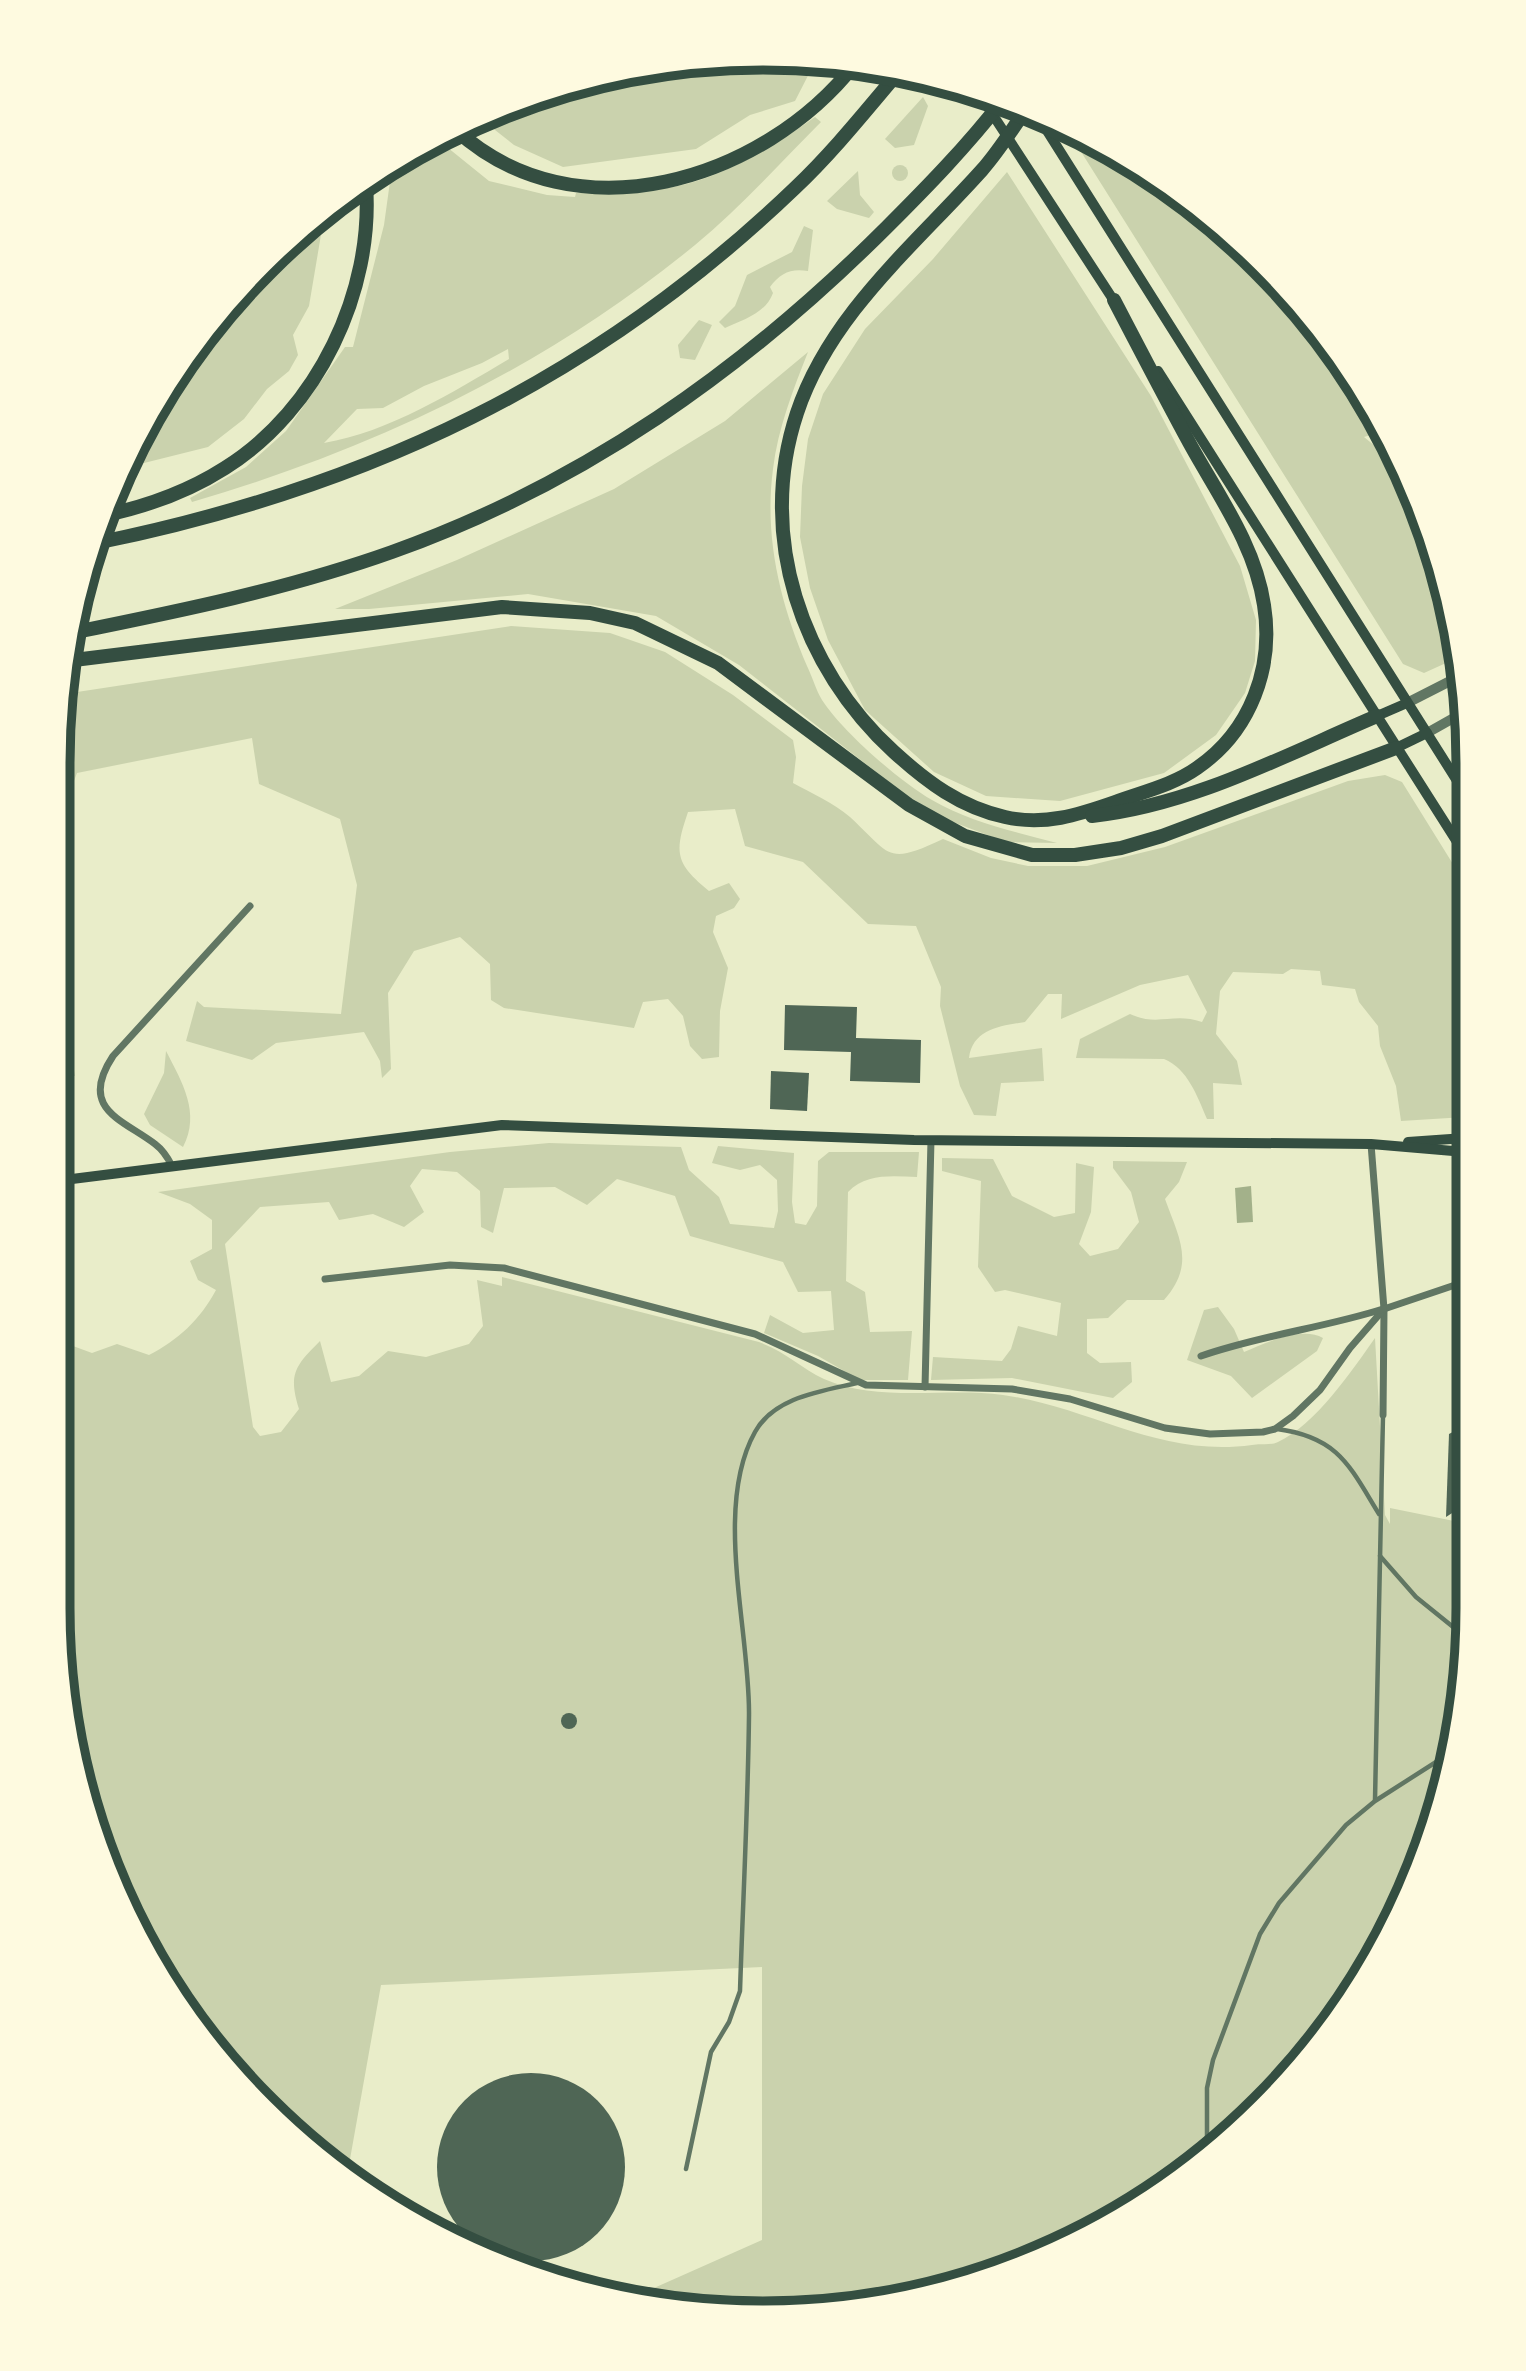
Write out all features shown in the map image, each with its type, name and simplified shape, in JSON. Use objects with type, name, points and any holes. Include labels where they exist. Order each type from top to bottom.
[{"type":"highway","points":[[466,137],[502,164],[542,180],[599,188],[668,181],[734,159],[766,144],[821,102],[845,75]]},
{"type":"highway","points":[[107,540],[229,512],[345,475],[441,434],[533,385],[622,330],[757,223],[845,136],[891,82]]},
{"type":"highway","points":[[83,631],[300,582],[395,551],[513,500],[641,431],[729,368],[835,279],[964,150],[995,110]]},
{"type":"highway","points":[[1020,120],[986,165],[868,293],[826,348],[793,428],[783,496],[785,549],[790,583],[814,648],[837,687],[872,733],[923,779],[974,808],[1028,821],[1133,812],[1213,786],[1377,716]]},
{"type":"highway","points":[[118,512],[150,504],[198,485],[255,446],[292,410],[322,367],[345,320],[360,270],[365,235],[366,196]]},
{"type":"highway","points":[[1066,819],[1165,785],[1197,769],[1222,746],[1248,711],[1261,678],[1267,648],[1260,583],[1247,547],[1114,300]]},
{"type":"highway","points":[[78,660],[502,607],[590,613],[635,623],[718,663],[909,806],[965,836],[1032,855],[1075,855],[1121,848],[1162,836],[1396,748]]},
{"type":"main road","points":[[988,108],[1114,300],[1456,841]]},
{"type":"main road","points":[[1049,132],[1456,779]]},
{"type":"main road","points":[[1377,716],[1407,703]]},
{"type":"main road","points":[[1396,748],[1427,733]]},
{"type":"main road","points":[[70,1179],[502,1125],[931,1140],[1371,1144],[1456,1139]]},
{"type":"main road","points":[[1371,1144],[1456,1151]]},
{"type":"street","points":[[1407,703],[1451,681]]},
{"type":"street","points":[[1427,733],[1455,717]]},
{"type":"street","points":[[172,1166],[156,1144],[113,1118],[104,1103],[102,1078],[113,1056],[250,906]]},
{"type":"street","points":[[925,1387],[931,1140]]},
{"type":"street","points":[[1371,1144],[1384,1309],[1383,1415]]},
{"type":"street","points":[[325,1279],[450,1265],[504,1268],[755,1334],[783,1345],[857,1383],[1012,1389],[1042,1393],[1180,1430],[1242,1434],[1275,1429],[1320,1390],[1350,1348],[1384,1309]]},
{"type":"street","points":[[1201,1356],[1250,1339],[1336,1324],[1456,1285]]},
{"type":"lane","points":[[686,2169],[711,2052],[729,2022],[740,1991],[749,1715],[735,1536],[741,1463],[756,1429],[780,1408],[804,1394],[857,1383]]},
{"type":"lane","points":[[1375,1801],[1383,1415]]},
{"type":"lane","points":[[1275,1429],[1296,1432],[1326,1443],[1340,1454],[1352,1467],[1380,1515]]},
{"type":"lane","points":[[1379,1555],[1416,1597],[1456,1630]]},
{"type":"lane","points":[[1207,2140],[1207,2088],[1213,2060],[1261,1934],[1293,1883],[1346,1825],[1375,1801],[1439,1760]]},
{"type":"shaded area","points":[[718,71],[810,71],[795,101],[750,115],[696,149],[563,167],[514,145],[490,126],[540,107],[628,83]]},
{"type":"shaded area","points":[[923,97],[928,106],[914,145],[895,148],[885,139]]},
{"type":"shaded area","points":[[815,117],[821,122],[744,201],[695,245],[580,329],[519,366],[393,429],[328,456],[192,502],[190,498],[246,467],[286,431],[345,347],[353,347],[384,225],[390,179],[417,163],[446,146],[489,181],[547,195],[575,197],[576,193],[640,191],[682,185],[723,171],[762,152]],"holes":[[[508,349],[509,359],[443,397],[372,430],[324,443],[357,409],[383,408],[424,386],[482,363]]]},
{"type":"shaded area","points":[[1077,145],[1148,187],[1220,242],[1284,306],[1339,378],[1373,434],[1364,437],[1383,453],[1403,498],[1419,540],[1443,628],[1448,662],[1424,673],[1403,664]]},
{"type":"shaded area","points":[[900,165],[906,167],[906,179],[900,181],[894,179],[892,173],[894,167]]},
{"type":"shaded area","points":[[858,171],[860,195],[874,212],[869,218],[837,209],[827,201]]},
{"type":"shaded area","points":[[1007,172],[1151,396],[1240,566],[1256,620],[1255,661],[1245,693],[1216,735],[1164,773],[1060,801],[986,796],[934,772],[865,710],[828,640],[810,588],[800,537],[802,486],[808,439],[823,394],[865,329],[933,259]]},
{"type":"shaded area","points":[[804,226],[813,230],[808,271],[796,270],[782,275],[770,287],[773,293],[765,306],[753,315],[725,328],[719,322],[735,306],[747,275],[792,252]]},
{"type":"shaded area","points":[[322,229],[309,306],[293,335],[298,355],[289,371],[267,389],[244,419],[208,447],[137,465],[163,416],[213,341],[273,273]]},
{"type":"shaded area","points":[[699,320],[712,325],[695,360],[680,358],[678,345]]},
{"type":"shaded area","points":[[808,352],[778,439],[773,469],[771,520],[776,569],[782,594],[797,642],[820,696],[831,713],[872,755],[932,800],[977,820],[1057,843],[1006,842],[945,819],[903,793],[739,665],[656,616],[528,594],[369,609],[335,609],[457,560],[614,489],[725,421]]},
{"type":"shaded area","points":[[511,626],[610,633],[665,652],[733,695],[793,740],[796,757],[793,783],[844,812],[882,848],[899,854],[943,839],[991,858],[1028,866],[1087,866],[1165,847],[1348,781],[1385,775],[1402,782],[1456,869],[1456,1118],[1401,1121],[1396,1086],[1380,1046],[1378,1026],[1359,1002],[1355,989],[1322,985],[1320,971],[1291,969],[1283,974],[1233,972],[1220,991],[1216,1034],[1237,1061],[1242,1085],[1213,1083],[1214,1119],[1207,1119],[1186,1076],[1164,1059],[1076,1058],[1080,1039],[1130,1014],[1149,1019],[1182,1018],[1202,1022],[1207,1012],[1188,975],[1140,985],[1061,1019],[1062,994],[1048,994],[1025,1022],[997,1028],[982,1035],[972,1048],[969,1058],[1042,1048],[1044,1081],[1001,1083],[996,1116],[974,1115],[960,1086],[940,1006],[941,987],[916,926],[868,924],[803,862],[745,846],[735,809],[688,812],[680,848],[680,856],[689,873],[709,891],[729,883],[740,899],[734,908],[716,916],[713,932],[728,968],[720,1011],[719,1057],[702,1059],[690,1046],[683,1016],[668,999],[643,1002],[634,1028],[504,1008],[491,1000],[490,964],[460,937],[414,951],[388,993],[391,1069],[382,1078],[380,1061],[364,1032],[276,1043],[252,1060],[186,1041],[197,1001],[204,1007],[341,1014],[357,885],[340,819],[259,784],[252,738],[77,773],[70,791],[74,693]]},
{"type":"shaded area","points":[[70,1049],[75,1076],[70,1075]]},
{"type":"shaded area","points":[[166,1051],[183,1086],[190,1110],[188,1134],[183,1147],[150,1125],[144,1114],[164,1073]]},
{"type":"shaded area","points":[[549,1143],[681,1147],[689,1170],[719,1197],[730,1224],[774,1228],[778,1211],[777,1180],[760,1165],[740,1170],[712,1163],[718,1146],[794,1153],[792,1202],[795,1223],[806,1225],[817,1206],[818,1161],[829,1152],[919,1152],[917,1177],[889,1176],[871,1179],[848,1192],[846,1281],[865,1292],[870,1332],[912,1331],[908,1380],[860,1380],[818,1356],[764,1333],[770,1315],[803,1333],[834,1330],[831,1291],[798,1292],[783,1262],[690,1236],[675,1196],[617,1179],[587,1205],[555,1187],[504,1188],[493,1233],[481,1227],[480,1191],[457,1172],[422,1169],[410,1186],[424,1212],[404,1227],[373,1214],[339,1220],[329,1202],[260,1207],[225,1244],[253,1427],[260,1436],[281,1432],[299,1409],[294,1387],[296,1371],[320,1341],[331,1382],[359,1376],[388,1351],[426,1357],[469,1344],[483,1326],[477,1280],[502,1286],[502,1277],[759,1342],[824,1379],[845,1386],[890,1392],[1003,1395],[1035,1401],[1156,1438],[1218,1447],[1272,1444],[1292,1434],[1332,1396],[1375,1338],[1385,1515],[1390,1524],[1390,1508],[1456,1520],[1455,1653],[1443,1743],[1419,1831],[1403,1873],[1385,1915],[1339,1993],[1284,2065],[1220,2129],[1185,2158],[1110,2208],[1070,2230],[986,2264],[942,2277],[898,2288],[808,2300],[718,2300],[673,2295],[647,2291],[762,2240],[762,1967],[381,1985],[349,2164],[273,2098],[213,2030],[187,1993],[141,1915],[107,1831],[83,1743],[71,1653],[70,1336],[73,1346],[92,1353],[117,1344],[149,1355],[179,1336],[203,1311],[216,1290],[198,1280],[190,1261],[212,1249],[212,1220],[190,1204],[158,1192],[450,1152]]},
{"type":"shaded area","points":[[942,1158],[993,1159],[1012,1196],[1054,1217],[1075,1213],[1076,1163],[1094,1167],[1091,1212],[1079,1244],[1090,1256],[1118,1249],[1139,1222],[1131,1192],[1113,1168],[1113,1161],[1187,1162],[1179,1182],[1165,1199],[1182,1251],[1180,1275],[1174,1287],[1164,1300],[1127,1300],[1108,1318],[1087,1319],[1087,1353],[1100,1363],[1131,1362],[1132,1382],[1113,1398],[1012,1378],[931,1380],[933,1357],[1002,1361],[1011,1349],[1018,1326],[1057,1336],[1061,1303],[1005,1290],[995,1292],[978,1267],[981,1181],[942,1171]]},
{"type":"shaded area","points":[[1251,1186],[1253,1222],[1237,1223],[1235,1188]]},
{"type":"shaded area","points":[[1218,1307],[1234,1329],[1244,1352],[1294,1335],[1305,1334],[1323,1338],[1317,1351],[1252,1398],[1231,1376],[1187,1360],[1204,1310]]},
{"type":"building","points":[[785,1005],[857,1007],[856,1038],[921,1040],[920,1083],[850,1081],[851,1052],[784,1050]]},
{"type":"building","points":[[771,1071],[809,1073],[807,1111],[770,1109]]},
{"type":"building","points":[[1456,1430],[1456,1511],[1446,1517],[1449,1434]]},
{"type":"building","points":[[569,1713],[575,1715],[575,1727],[569,1729],[563,1727],[561,1721],[563,1715]]},
{"type":"building","points":[[513,2075],[549,2075],[567,2080],[583,2089],[609,2115],[618,2131],[623,2149],[623,2185],[618,2203],[609,2219],[583,2245],[567,2254],[549,2259],[532,2261],[467,2235],[453,2219],[444,2203],[439,2185],[439,2149],[444,2131],[453,2115],[479,2089],[495,2080]]}]
